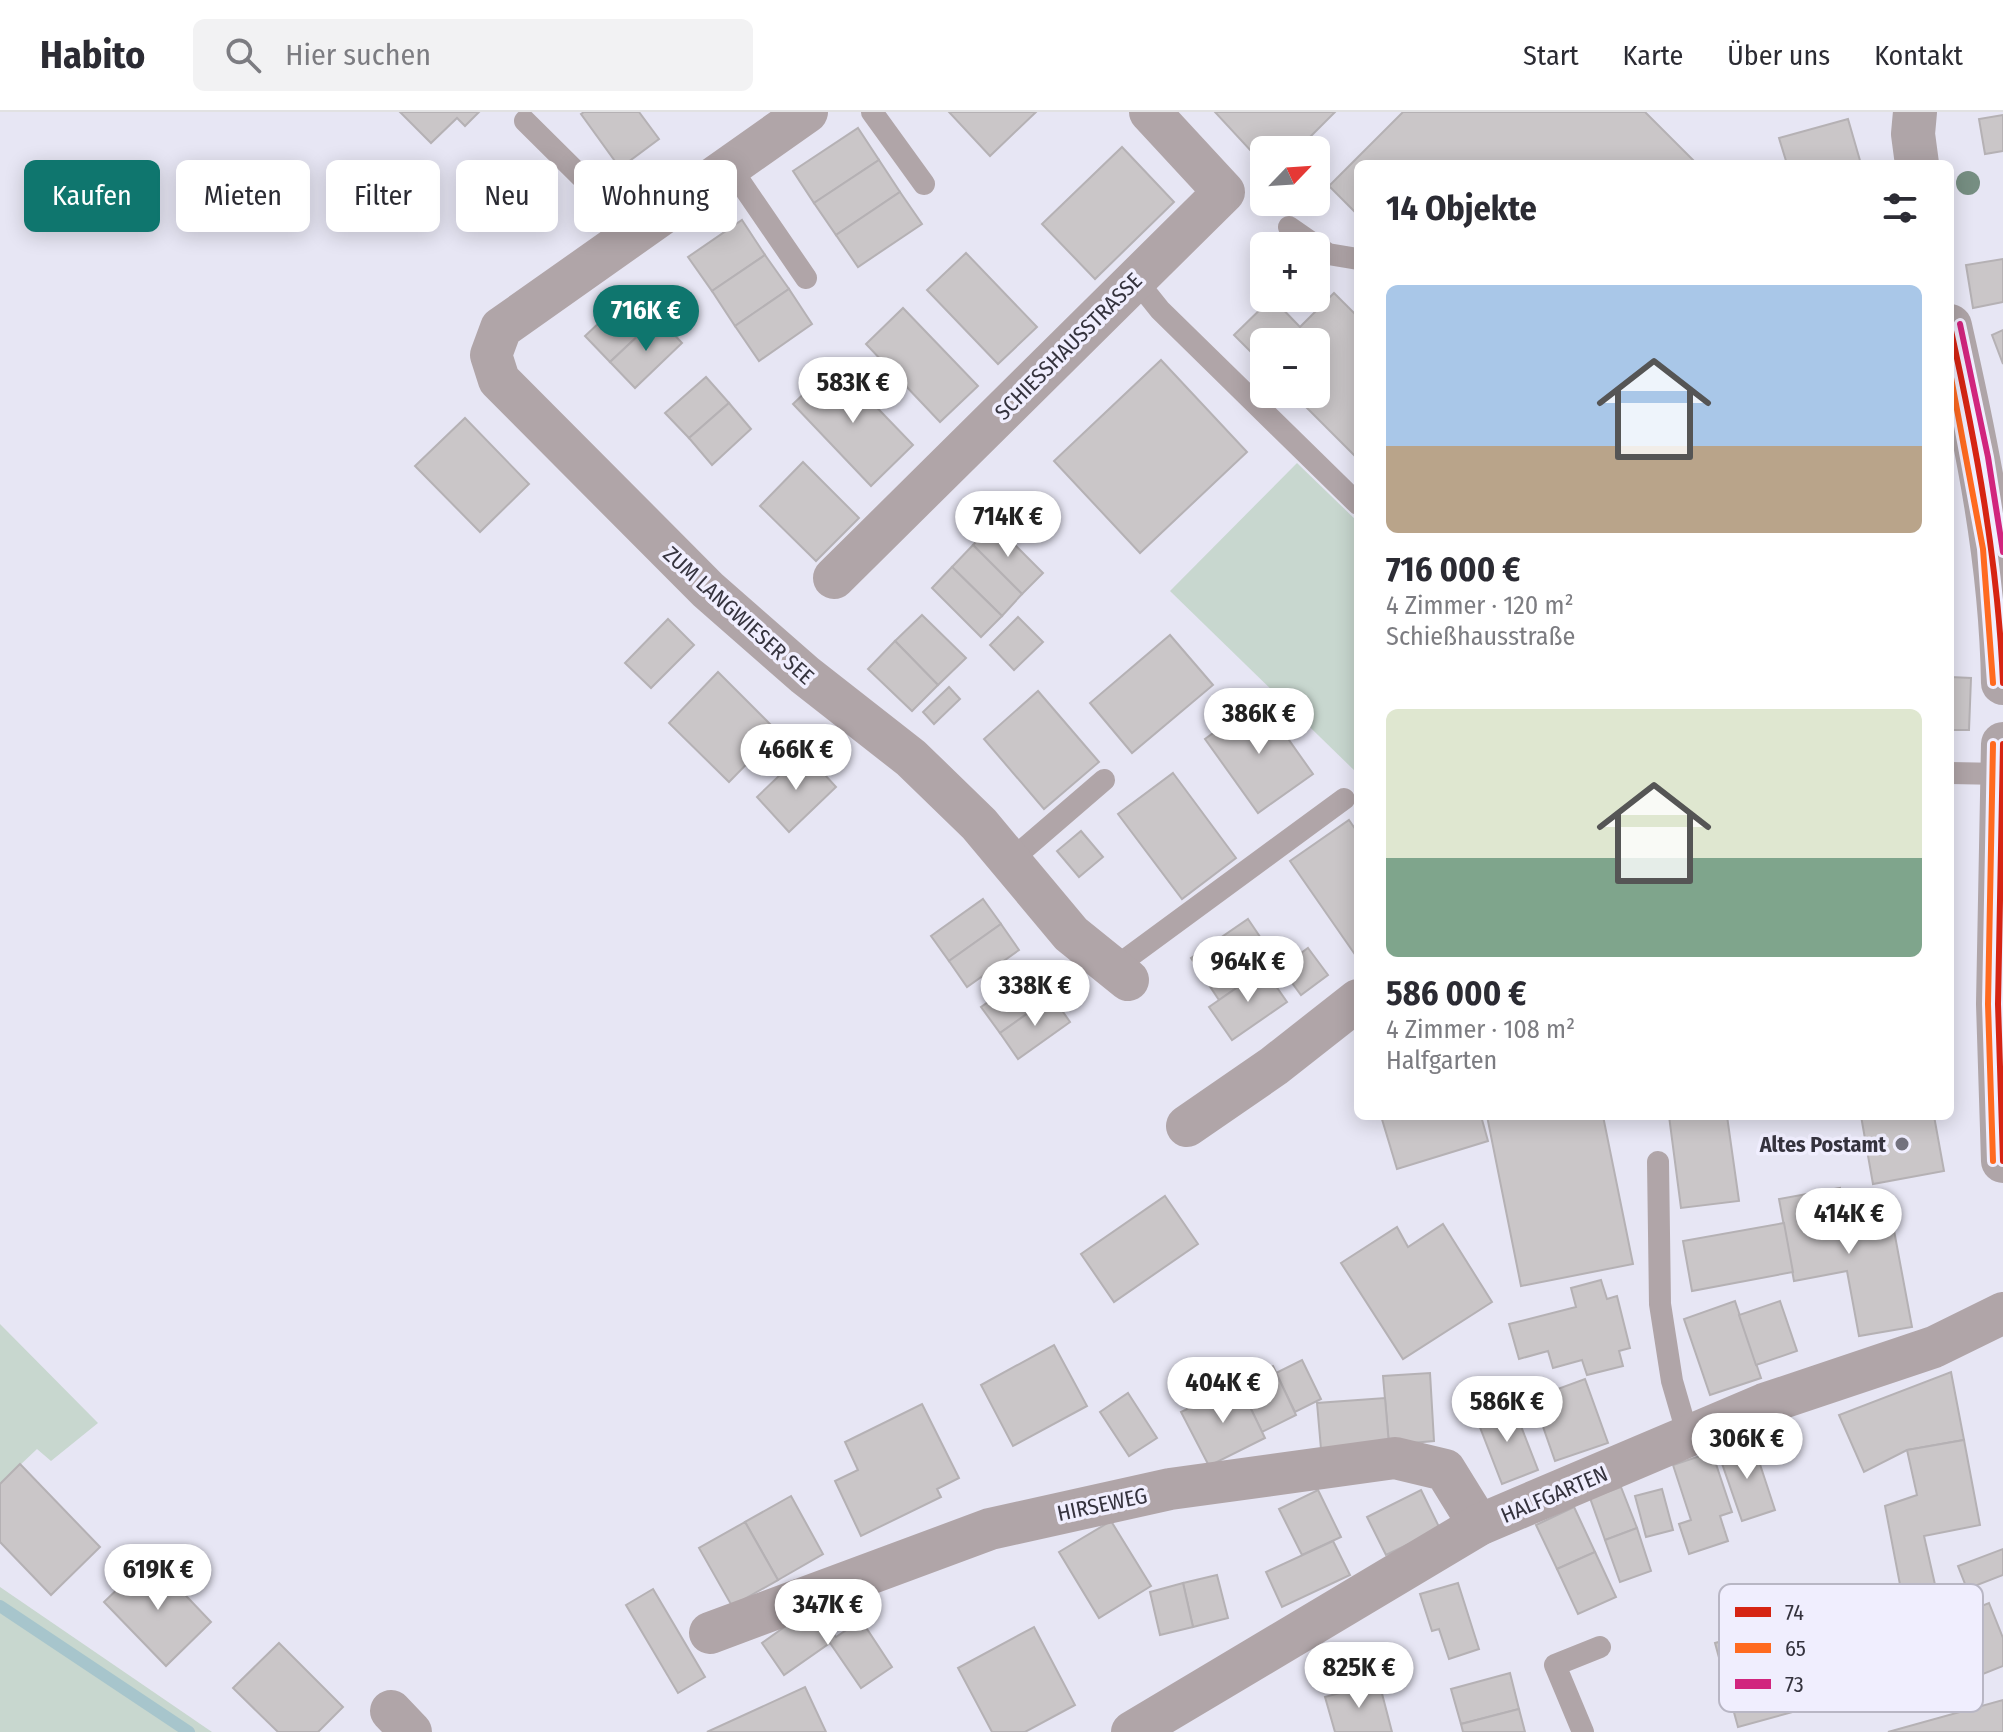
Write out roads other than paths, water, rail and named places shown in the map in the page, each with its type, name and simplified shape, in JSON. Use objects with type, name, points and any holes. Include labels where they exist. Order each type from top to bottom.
[{"type":"main road","points":[[1915,112],[1913,134],[1916,160]]},
{"type":"main road","points":[[1954,337],[1990,439],[2003,683]]},
{"type":"main road","points":[[2003,744],[1998,1004],[2003,1161]]},
{"type":"street","name":"SCHIESSHAUSSTRASSE","points":[[834,578],[1224,192],[1150,112]]},
{"type":"street","points":[[737,162],[805,113]]},
{"type":"street","name":"ZUM LANGWIESER SEE","points":[[638,233],[501,328],[491,355],[499,380],[708,590],[805,675],[911,758],[979,824],[1071,934],[1121,974]]},
{"type":"street","points":[[1187,1126],[1274,1066],[1354,1003]]},
{"type":"street","name":"HALFGARTEN","points":[[1132,1732],[1479,1525],[1764,1404],[1934,1347],[2003,1313]]},
{"type":"street","name":"HIRSEWEG","points":[[710,1633],[990,1529],[1170,1489],[1395,1458],[1445,1470],[1479,1525]]},
{"type":"lane","points":[[872,112],[924,184]]},
{"type":"lane","points":[[525,121],[638,233]]},
{"type":"lane","points":[[737,177],[806,278]]},
{"type":"lane","points":[[1289,227],[1328,254],[1354,258]]},
{"type":"lane","points":[[1136,280],[1160,310],[1354,500]]},
{"type":"lane","points":[[1954,773],[2002,774]]},
{"type":"lane","points":[[1010,861],[1104,780]]},
{"type":"lane","points":[[1121,974],[1344,799]]},
{"type":"lane","points":[[1658,1162],[1660,1304],[1672,1381],[1688,1436]]},
{"type":"lane","points":[[1583,1732],[1555,1665],[1600,1647]]},
{"type":"waterway","points":[[0,1606],[189,1732]]},
{"type":"place","name":"Altes Postamt","points":[[1902,1144]]}]
